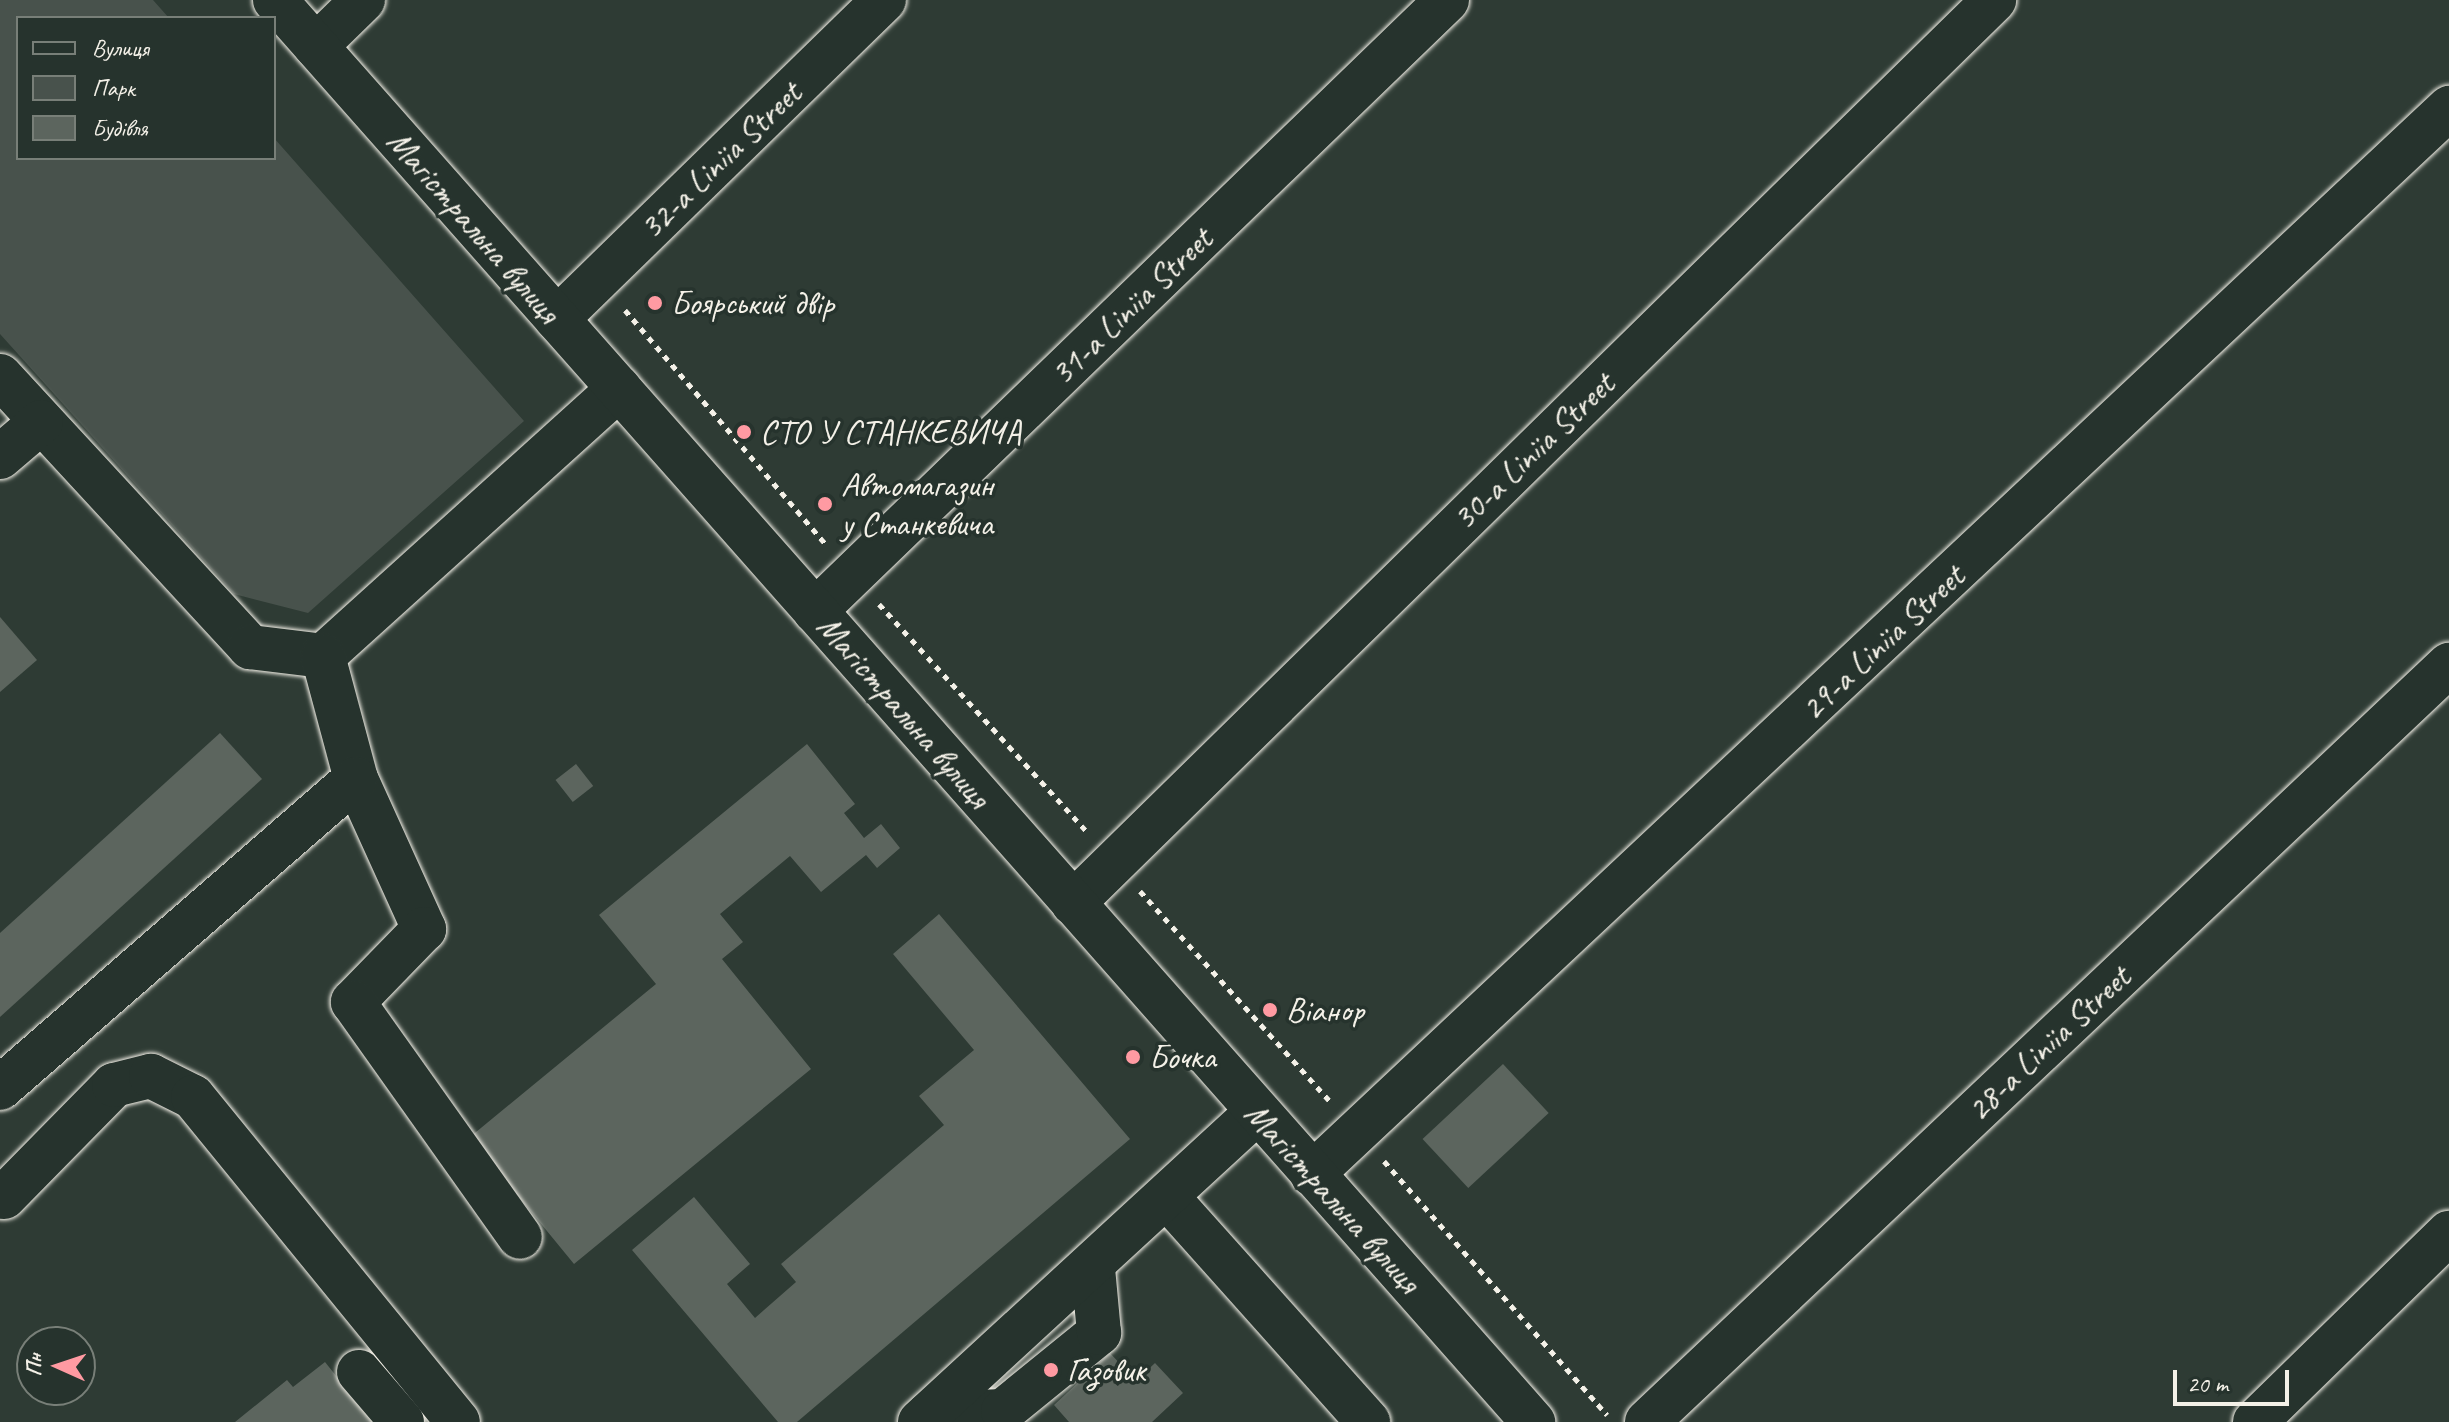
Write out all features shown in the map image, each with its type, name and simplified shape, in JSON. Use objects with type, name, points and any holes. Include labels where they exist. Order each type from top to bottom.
[{"type":"street","name":"Магістральна вулиця","points":[[275,0],[1533,1422]]},
{"type":"street","points":[[316,46],[363,0]]},
{"type":"street","name":"32-a Liniia Street","points":[[557,319],[884,0]]},
{"type":"street","name":"31-a Liniia Street","points":[[815,611],[1447,0]]},
{"type":"street","name":"30-a Liniia Street","points":[[1073,903],[1994,0]]},
{"type":"street","name":"29-a Liniia Street","points":[[1312,1174],[2449,108]]},
{"type":"street","points":[[0,376],[250,647],[323,656],[619,389]]},
{"type":"street","points":[[0,457],[41,422]]},
{"type":"street","points":[[323,656],[356,779],[424,929],[353,1002],[520,1237]]},
{"type":"street","name":"28-a Liniia Street","points":[[1647,1422],[2449,665]]},
{"type":"street","points":[[0,1088],[356,779]]},
{"type":"street","points":[[4,1197],[114,1085],[151,1076],[193,1097],[458,1422]]},
{"type":"street","points":[[924,1418],[1003,1411],[1099,1333],[1093,1268],[1257,1112]]},
{"type":"street","points":[[1167,1197],[1368,1422]]},
{"type":"street","points":[[2255,1422],[2449,1233]]},
{"type":"street","points":[[359,1372],[402,1422]]},
{"type":"green space","points":[[0,0],[153,0],[167,16],[16,16],[16,160],[276,160],[276,140],[524,421],[308,613],[234,594],[0,334]]},
{"type":"building","points":[[0,617],[37,660],[0,692]]},
{"type":"building","points":[[220,733],[262,779],[0,1017],[0,933]]},
{"type":"building","points":[[807,744],[855,804],[844,813],[864,838],[881,824],[900,848],[877,868],[866,855],[821,892],[790,856],[720,914],[743,942],[722,959],[811,1069],[574,1264],[470,1137],[656,984],[599,915]]},
{"type":"building","points":[[576,764],[593,786],[573,802],[556,780]]},
{"type":"building","points":[[939,914],[1130,1139],[797,1422],[778,1422],[632,1250],[694,1197],[750,1264],[727,1284],[755,1318],[796,1282],[781,1264],[944,1125],[919,1096],[974,1050],[893,954]]},
{"type":"building","points":[[1503,1064],[1549,1113],[1468,1188],[1423,1139]]},
{"type":"building","points":[[1110,1353],[1136,1381],[1155,1363],[1183,1393],[1152,1422],[1069,1422],[1054,1405]]},
{"type":"building","points":[[325,1362],[373,1422],[235,1422],[287,1380],[293,1387]]},
{"type":"place","name":"Боярський двір","points":[[655,303]]},
{"type":"place","name":"СТО У СТАНКЕВИЧА","points":[[744,432]]},
{"type":"place","name":"Автомагазин у Станкевича","points":[[825,504]]},
{"type":"place","name":"Віанор","points":[[1270,1010]]},
{"type":"place","name":"Бочка","points":[[1133,1057]]},
{"type":"place","name":"Газовик","points":[[1051,1370]]}]
